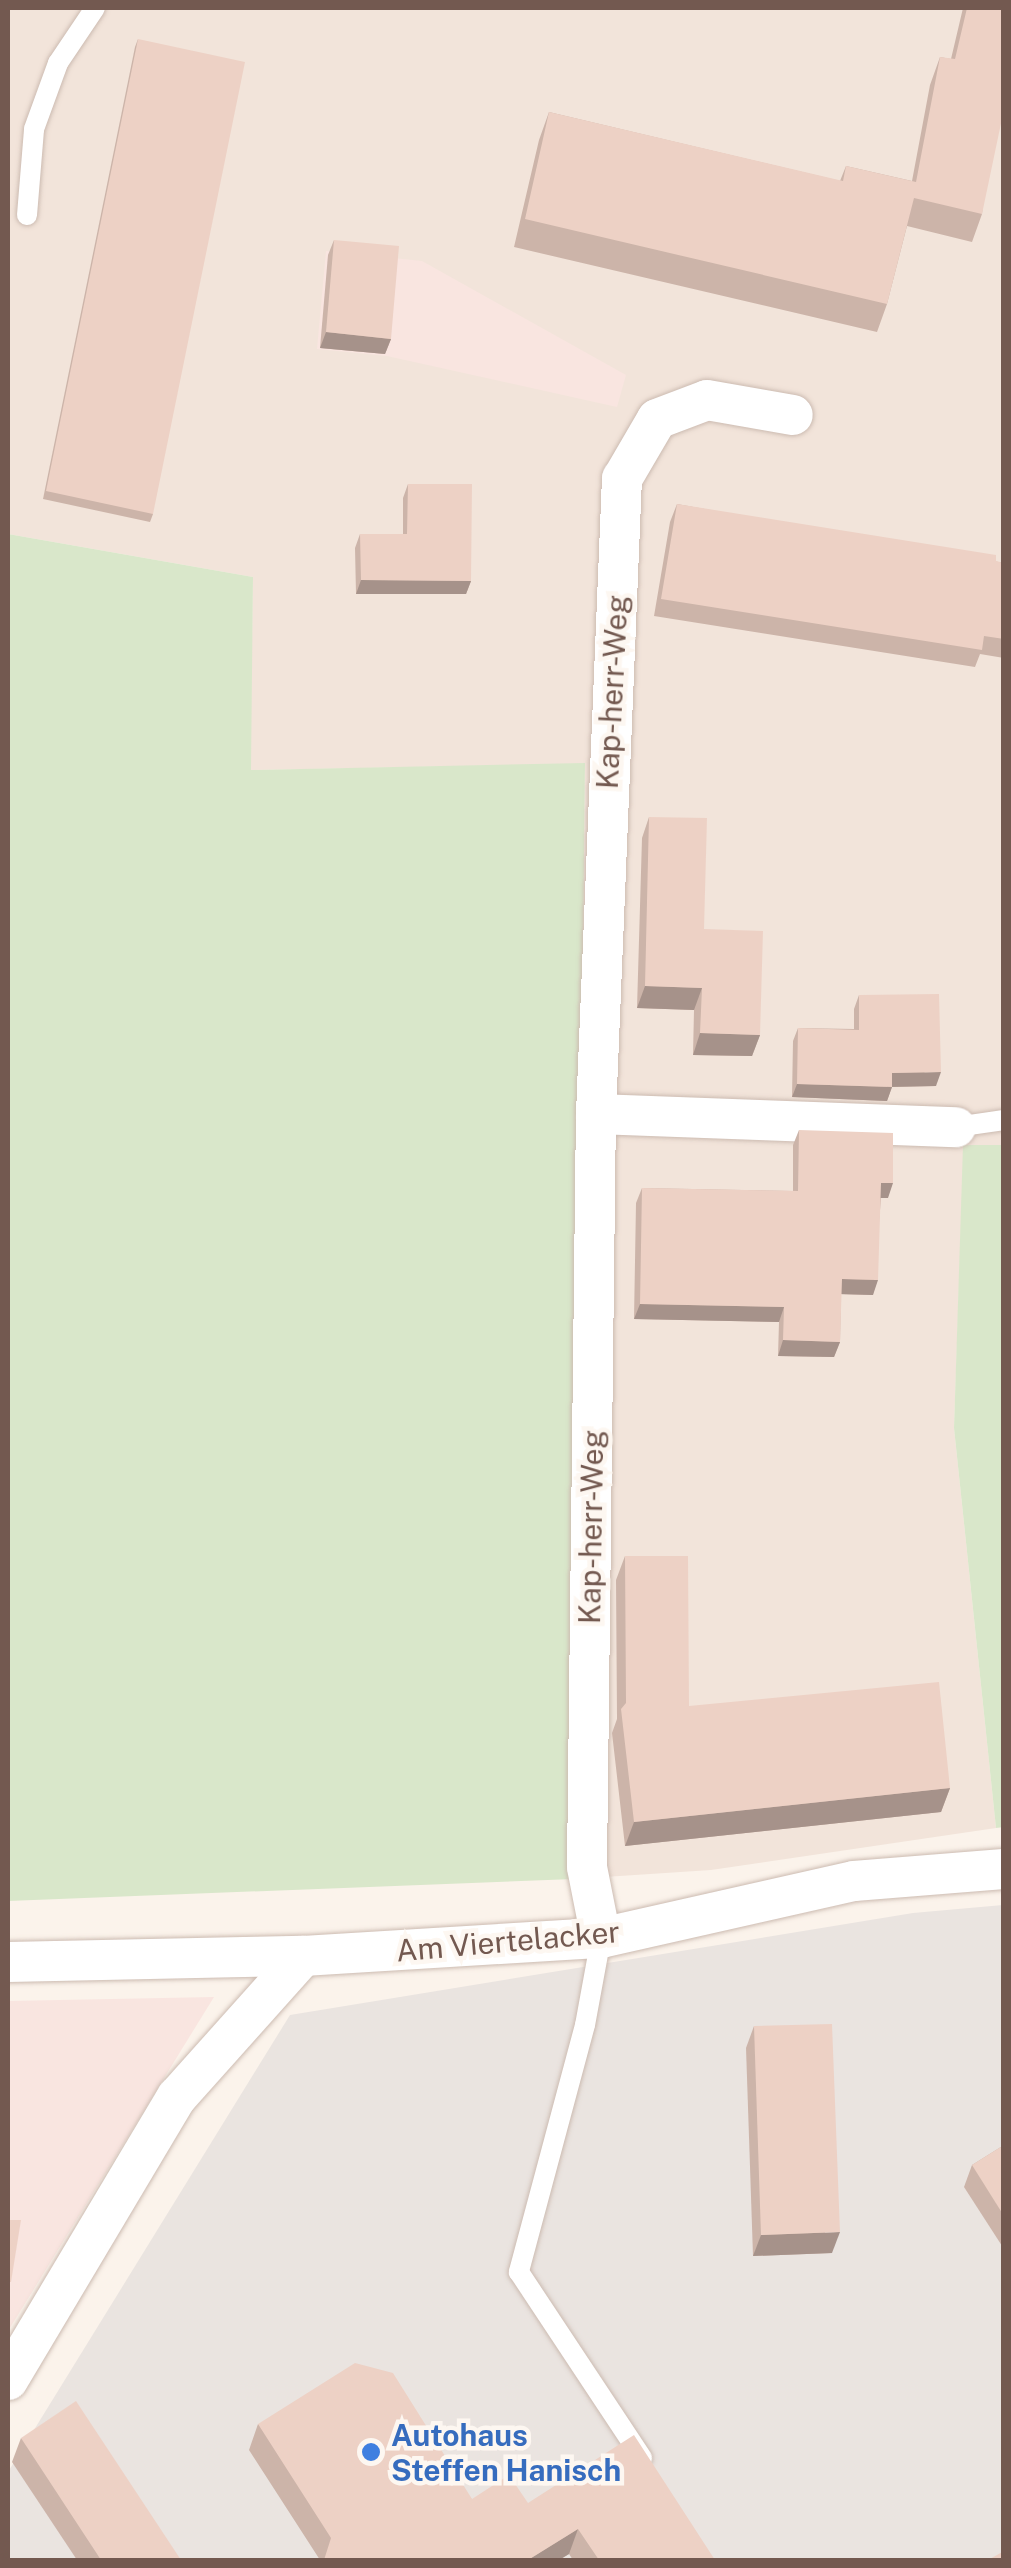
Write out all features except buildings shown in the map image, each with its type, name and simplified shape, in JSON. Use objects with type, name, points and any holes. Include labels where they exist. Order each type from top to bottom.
[{"type":"street","name":"Kap-herr-Weg","points":[[601,1938],[586,1867],[596,1114],[622,478],[657,419],[706,400],[793,415]]},
{"type":"street","points":[[596,1114],[956,1127]]},
{"type":"street","name":"Am Viertelacker","points":[[8,1962],[302,1956],[601,1938],[854,1881],[1004,1869]]},
{"type":"street","points":[[8,2380],[176,2097],[302,1956]]},
{"type":"lane","points":[[27,215],[34,130],[58,63],[95,8]]},
{"type":"lane","points":[[956,1127],[1004,1120]]},
{"type":"lane","points":[[601,1938],[585,2025],[518,2272],[657,2480]]},
{"type":"shaded area","points":[[8,8],[1003,8],[1004,1145],[964,1145],[954,1428],[996,1828],[711,1870],[574,1879],[585,764],[250,770],[253,577],[8,534]]},
{"type":"shaded area","points":[[326,251],[422,261],[626,375],[617,407],[387,356],[317,349]]},
{"type":"shaded area","points":[[1003,1905],[1003,2560],[8,2560],[8,2472],[290,2015],[913,1913]]},
{"type":"shaded area","points":[[214,1997],[8,2331],[8,2001]]},
{"type":"green space","points":[[8,534],[253,577],[251,770],[585,763],[574,1879],[8,1901]]},
{"type":"green space","points":[[963,1145],[1003,1145],[1004,1827],[996,1828],[954,1428]]},
{"type":"place","name":"Autohaus Steffen Hanisch","points":[[371,2452]]}]
